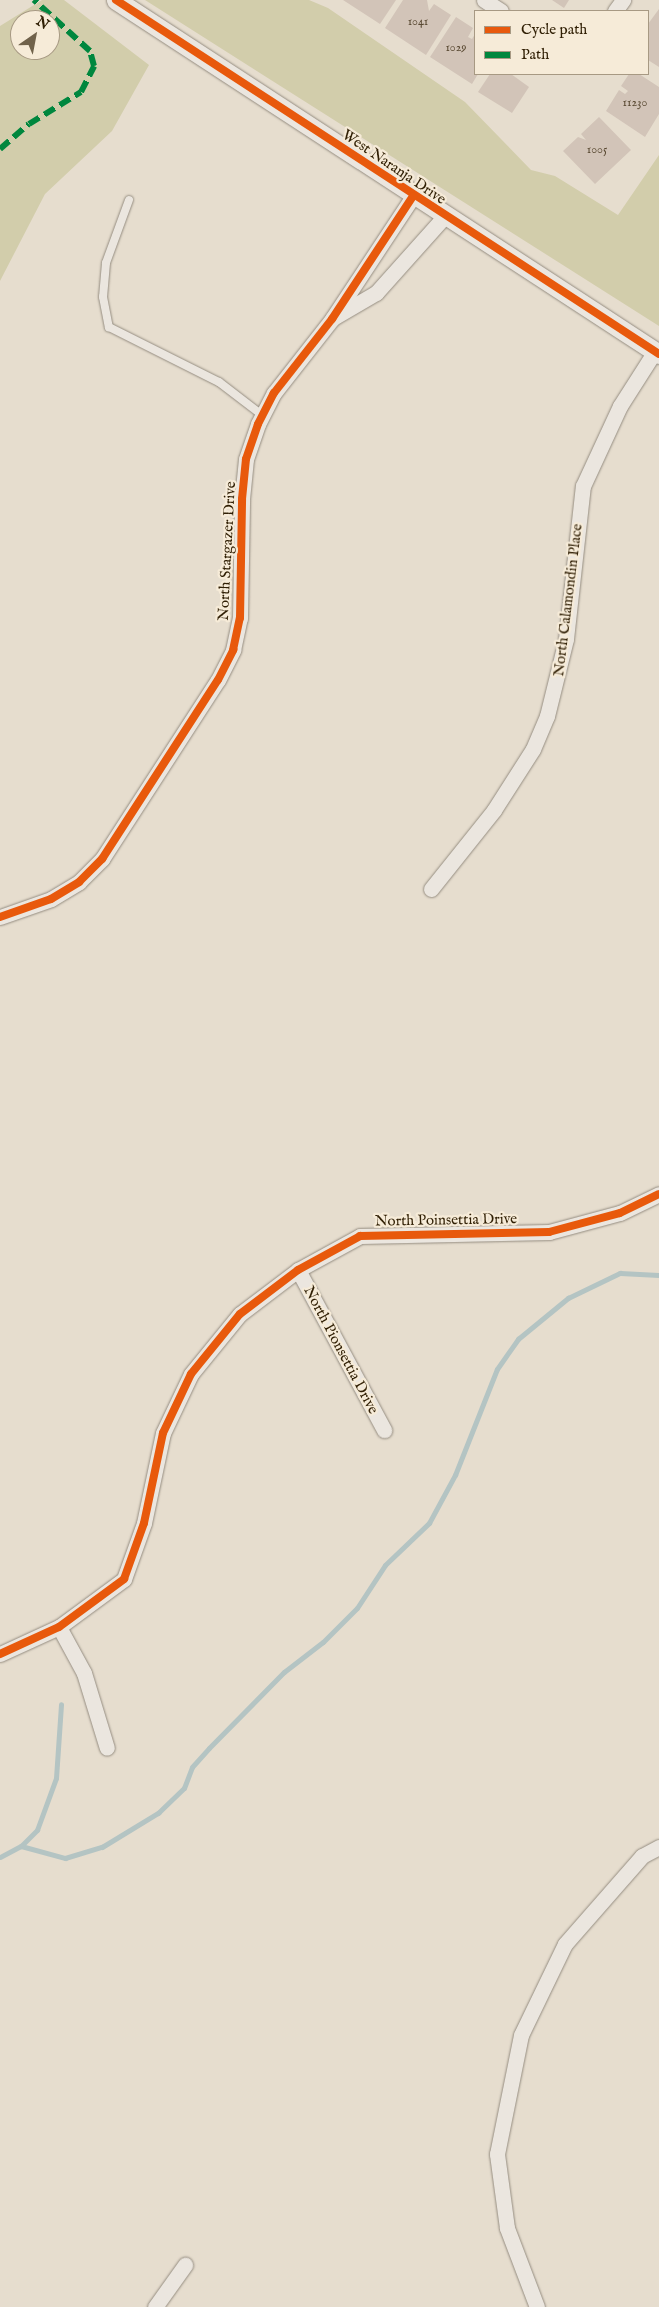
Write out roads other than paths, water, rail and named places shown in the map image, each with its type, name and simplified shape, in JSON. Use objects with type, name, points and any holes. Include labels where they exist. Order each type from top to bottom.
[{"type":"street","name":"West Naranja Drive","points":[[116,0],[444,217],[657,352]]},
{"type":"street","points":[[484,0],[500,10]]},
{"type":"street","name":"North Stargazer Drive","points":[[0,917],[51,899],[79,882],[102,859],[218,680],[233,650],[240,618],[242,499],[246,459],[262,415],[294,364],[332,319],[413,196]]},
{"type":"street","name":"North Stargazer Drive","points":[[332,319],[376,293],[444,217]]},
{"type":"street","name":"North Calamondin Place","points":[[430,889],[494,810],[533,749],[547,716],[566,639],[584,486],[620,406],[657,352]]},
{"type":"street","name":"North Poinsettia Drive","points":[[0,1654],[59,1627],[124,1580],[144,1523],[163,1433],[191,1374],[240,1314],[298,1270],[360,1236],[549,1232],[620,1213],[659,1194]]},
{"type":"street","name":"North Pionsettia Drive","points":[[298,1270],[384,1430]]},
{"type":"street","points":[[59,1627],[84,1673],[107,1748]]},
{"type":"street","points":[[537,2307],[507,2228],[497,2154],[521,2035],[565,1944],[642,1856],[659,1847]]},
{"type":"street","points":[[155,2307],[185,2265]]},
{"type":"lane","points":[[129,200],[106,263],[103,297],[110,327],[219,382],[262,415]]},
{"type":"waterway","points":[[0,1857],[21,1846],[65,1858],[102,1847],[158,1813],[184,1788],[192,1767],[209,1748],[284,1672],[323,1642],[357,1608],[385,1565],[429,1523],[455,1475],[497,1369],[518,1339],[568,1298],[620,1273],[659,1275]]},
{"type":"waterway","points":[[21,1846],[37,1830],[56,1778],[61,1704]]}]
